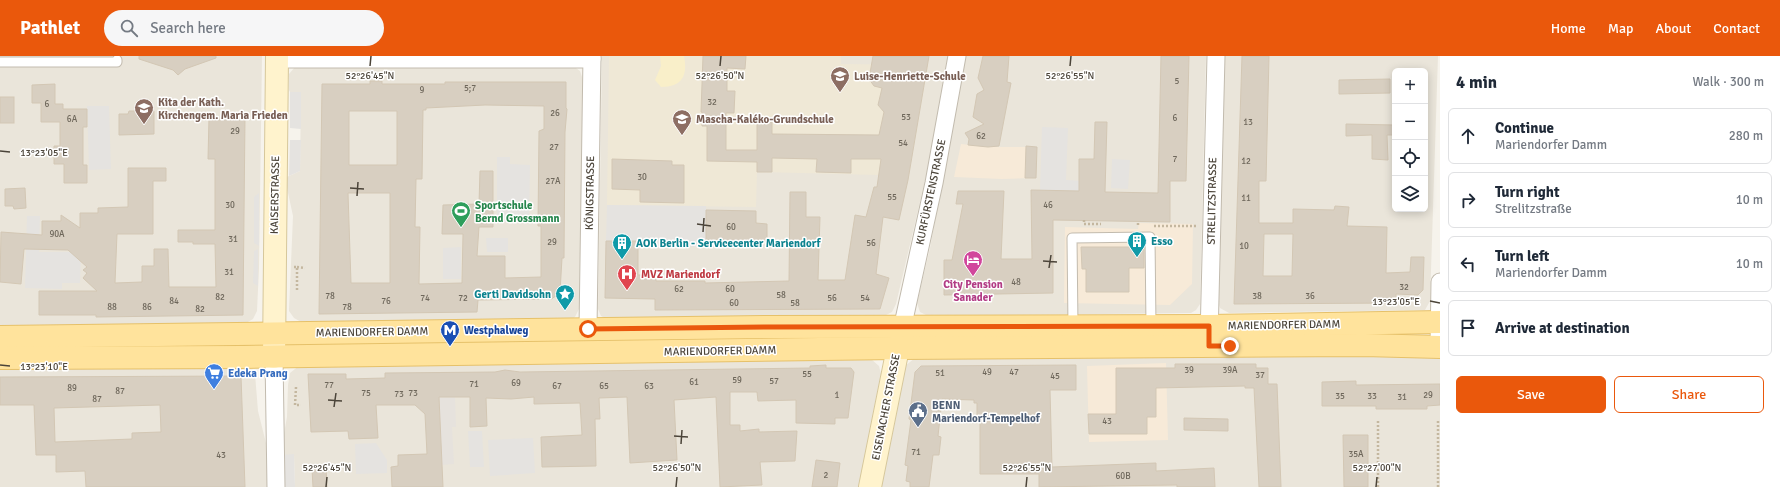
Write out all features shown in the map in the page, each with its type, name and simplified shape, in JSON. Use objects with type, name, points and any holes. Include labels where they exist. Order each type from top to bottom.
[{"type":"main road","name":"MARIENDORFER DAMM","points":[[0,358],[274,357],[898,348],[1209,336],[1440,322]]},
{"type":"main road","name":"MARIENDORFER DAMM","points":[[0,337],[588,329],[1151,326],[1209,336],[1364,345],[1439,347]]},
{"type":"street","name":"KURFÜRSTENSTRASSE","points":[[902,327],[934,183],[957,56]]},
{"type":"street","name":"STRELITZSTRASSE","points":[[1209,336],[1216,56]]},
{"type":"street","points":[[277,58],[592,58]]},
{"type":"street","name":"KAISERSTRASSE","points":[[274,333],[277,58]]},
{"type":"street","name":"KÖNIGSTRASSE","points":[[588,329],[592,58]]},
{"type":"street","points":[[1439,347],[1440,282]]},
{"type":"street","name":"EISENACHER STRASSE","points":[[870,487],[902,327]]},
{"type":"street","points":[[274,333],[276,487]]},
{"type":"lane","points":[[0,62],[117,62],[117,60]]},
{"type":"lane","points":[[1073,326],[1072,238],[1150,237],[1151,326]]},
{"type":"path","points":[[294,262],[294,267],[305,268]]},
{"type":"path","points":[[297,267],[297,291]]},
{"type":"path","points":[[296,387],[295,405],[301,405]]},
{"type":"path","points":[[1378,421],[1378,487]]},
{"type":"path","points":[[1438,421],[1438,487]]},
{"type":"shaded area","points":[[0,56],[262,56],[259,268],[257,311],[253,319],[246,323],[0,327]]},
{"type":"shaded area","points":[[602,56],[948,56],[927,172],[896,304],[892,312],[884,316],[605,318],[601,316],[598,309]]},
{"type":"shaded area","points":[[609,56],[841,56],[841,64],[928,65],[908,180],[879,175],[757,172],[756,207],[607,205]]},
{"type":"shaded area","points":[[965,56],[1206,56],[1200,304],[1196,310],[1191,313],[928,316],[920,312],[917,303],[930,248]]},
{"type":"shaded area","points":[[1225,56],[1438,56],[1430,301],[1425,310],[1229,313],[1220,308],[1218,302]]},
{"type":"shaded area","points":[[573,66],[580,71],[583,80],[579,309],[575,317],[572,319],[303,323],[294,318],[289,311],[293,216],[287,188],[287,177],[300,171],[301,92],[290,92],[289,90],[289,74],[295,67]]},
{"type":"shaded area","points":[[290,92],[301,92],[301,129],[290,128]]},
{"type":"shaded area","points":[[87,106],[109,106],[111,169],[89,170]]},
{"type":"shaded area","points":[[1042,127],[1068,128],[1066,180],[1082,181],[1104,192],[1040,190]]},
{"type":"shaded area","points":[[290,140],[301,140],[300,171],[289,176]]},
{"type":"shaded area","points":[[961,144],[988,147],[1037,147],[1036,178],[1002,179],[954,177]]},
{"type":"shaded area","points":[[497,157],[510,157],[510,164],[530,165],[529,222],[497,222]]},
{"type":"shaded area","points":[[1112,159],[1130,160],[1128,189],[1111,188]]},
{"type":"shaded area","points":[[259,193],[259,246],[254,243],[254,197]]},
{"type":"shaded area","points":[[607,205],[706,206],[706,247],[638,246],[638,241],[606,241]]},
{"type":"shaded area","points":[[27,216],[40,216],[39,252],[81,252],[80,283],[62,283],[62,289],[25,288]]},
{"type":"shaded area","points":[[1139,223],[1193,224],[1192,284],[1170,305],[1064,303],[1065,227],[1138,229]]},
{"type":"shaded area","points":[[486,238],[508,238],[508,252],[487,252]]},
{"type":"shaded area","points":[[461,247],[461,279],[443,279],[443,248]]},
{"type":"shaded area","points":[[258,249],[258,286],[253,283],[254,251]]},
{"type":"shaded area","points":[[1353,354],[1440,358],[1440,487],[879,487],[905,366],[915,358]]},
{"type":"shaded area","points":[[871,359],[879,366],[881,374],[860,487],[295,487],[294,455],[283,455],[282,444],[287,417],[290,373],[300,365]]},
{"type":"shaded area","points":[[1166,363],[1168,440],[1089,442],[1087,366]]},
{"type":"shaded area","points":[[249,367],[255,374],[258,411],[269,455],[269,487],[0,487],[0,368]]},
{"type":"shaded area","points":[[439,397],[455,397],[456,427],[452,427],[454,464],[442,465]]},
{"type":"shaded area","points":[[468,431],[482,431],[484,467],[470,467]]},
{"type":"shaded area","points":[[533,438],[535,473],[490,476],[488,440]]},
{"type":"shaded area","points":[[376,443],[387,460],[387,473],[356,474],[355,444]]},
{"type":"shaded area","points":[[294,454],[295,487],[283,487],[283,455]]},
{"type":"sand","points":[[660,56],[684,56],[684,75],[679,82],[674,85],[661,87],[655,80],[661,66]]},
{"type":"building","points":[[139,56],[216,56],[216,58],[185,69],[178,75],[173,70],[139,59]]},
{"type":"building","points":[[703,56],[746,56],[745,69],[727,68],[727,91],[735,91],[734,113],[726,113],[726,150],[757,150],[757,122],[772,122],[772,134],[879,135],[884,112],[878,105],[882,88],[874,86],[869,79],[873,56],[929,56],[908,180],[899,220],[883,217],[876,274],[889,278],[880,309],[655,310],[655,299],[605,298],[606,241],[638,241],[638,275],[656,275],[656,281],[705,281],[705,283],[789,281],[790,192],[806,192],[806,217],[820,217],[818,280],[845,280],[855,215],[866,217],[874,187],[877,187],[881,159],[851,159],[851,173],[816,172],[817,159],[772,158],[772,172],[757,172],[757,162],[707,161],[707,126],[702,126],[701,112]]},
{"type":"building","points":[[983,56],[1009,56],[1007,82],[1011,83],[999,146],[988,147],[968,145],[969,139],[965,133],[984,124],[973,117],[977,94],[984,90],[978,78]]},
{"type":"building","points":[[1161,56],[1189,56],[1186,181],[1170,181],[1170,222],[1053,220],[1053,293],[944,295],[944,260],[952,260],[963,204],[956,204],[958,191],[1004,191],[1001,259],[1032,259],[1031,190],[1079,191],[1079,159],[1094,159],[1095,122],[1107,122],[1105,192],[1158,193]]},
{"type":"building","points":[[1242,56],[1269,56],[1266,181],[1259,181],[1259,223],[1293,223],[1293,209],[1334,210],[1335,206],[1349,207],[1347,226],[1387,227],[1386,273],[1410,272],[1411,257],[1424,257],[1423,290],[1418,295],[1396,294],[1396,303],[1234,304]],"holes":[[[1264,234],[1293,234],[1292,276],[1263,276]]]},
{"type":"building","points":[[1390,79],[1390,93],[1339,94],[1339,80]]},
{"type":"building","points":[[370,81],[382,81],[382,84],[445,84],[445,82],[566,82],[567,109],[565,132],[564,258],[562,258],[560,292],[556,296],[551,299],[478,300],[477,312],[319,314],[322,84],[370,84]],"holes":[[[485,105],[544,106],[544,129],[539,131],[538,226],[541,226],[541,277],[505,278],[505,256],[477,256],[479,227],[493,227],[493,171],[480,171],[479,204],[443,205],[442,234],[463,234],[462,283],[419,284],[420,227],[415,227],[416,179],[422,179],[423,110],[426,110],[426,108]],[[349,111],[397,111],[397,165],[349,165]],[[348,193],[390,193],[390,283],[351,283]]]},
{"type":"building","points":[[55,84],[55,104],[63,104],[63,109],[87,109],[87,127],[83,127],[83,165],[87,165],[87,183],[64,183],[64,164],[54,164],[54,146],[60,146],[60,122],[41,122],[41,103],[32,103],[32,85]]},
{"type":"building","points":[[0,97],[14,97],[14,123],[0,123]]},
{"type":"building","points":[[129,111],[154,111],[154,134],[119,135],[119,114],[128,114]]},
{"type":"building","points":[[221,116],[245,116],[243,315],[96,317],[96,315],[39,315],[39,291],[97,291],[83,278],[87,273],[83,270],[87,267],[68,250],[24,249],[21,284],[0,282],[1,232],[42,235],[42,221],[61,221],[61,215],[80,228],[80,213],[98,213],[98,208],[128,207],[128,168],[166,168],[166,181],[153,181],[153,234],[117,234],[115,283],[142,282],[142,266],[154,266],[154,249],[168,249],[169,287],[216,287],[215,244],[178,242],[178,230],[215,230],[215,159],[208,159],[209,118],[221,118]]},
{"type":"building","points":[[1346,124],[1392,125],[1392,135],[1387,135],[1388,160],[1372,159],[1372,135],[1346,136]]},
{"type":"building","points":[[1026,146],[1037,147],[1036,178],[1025,178]]},
{"type":"building","points":[[612,159],[672,161],[672,165],[684,165],[684,203],[640,202],[640,190],[612,189]]},
{"type":"building","points":[[25,188],[26,208],[14,209],[13,206],[5,206],[5,189]]},
{"type":"building","points":[[706,210],[756,211],[756,223],[767,224],[767,241],[706,240]]},
{"type":"building","points":[[1081,247],[1144,247],[1144,268],[1129,268],[1129,292],[1086,292],[1086,269],[1082,269]]},
{"type":"building","points":[[1175,364],[1256,364],[1256,368],[1268,368],[1268,384],[1277,384],[1281,487],[1259,487],[1254,388],[1245,388],[1245,386],[1156,388],[1156,417],[1147,417],[1147,434],[1089,434],[1088,414],[1116,414],[1116,368],[1175,368]]},
{"type":"building","points":[[826,365],[826,368],[851,368],[854,372],[848,418],[835,418],[835,424],[796,423],[796,400],[758,401],[757,392],[730,392],[730,425],[740,425],[740,431],[759,429],[759,432],[797,431],[795,461],[760,462],[762,485],[720,487],[716,397],[674,400],[677,460],[630,463],[627,397],[599,398],[600,419],[595,419],[596,466],[542,467],[541,437],[582,435],[580,403],[534,404],[534,397],[511,399],[486,398],[487,426],[470,427],[470,397],[439,397],[443,487],[392,487],[391,467],[398,466],[398,455],[427,454],[425,414],[415,405],[376,405],[378,438],[349,439],[348,431],[311,432],[308,374],[346,374],[346,379],[385,378],[385,373],[495,372],[505,370],[520,372],[810,368],[810,366]]},
{"type":"building","points":[[1076,365],[1076,390],[1050,390],[1052,467],[1156,463],[1156,471],[1214,468],[1215,487],[1177,487],[1177,485],[1039,487],[1039,474],[980,474],[980,417],[977,417],[977,403],[974,403],[974,400],[942,399],[938,436],[941,437],[939,455],[933,455],[929,487],[910,487],[910,482],[906,481],[908,466],[905,465],[911,420],[909,419],[915,372],[921,366]]},
{"type":"building","points":[[241,376],[245,487],[86,487],[85,471],[56,472],[56,455],[36,455],[34,405],[0,405],[0,377]],"holes":[[[160,405],[161,432],[132,433],[132,439],[55,442],[54,408]]]},
{"type":"building","points":[[1356,381],[1356,385],[1440,384],[1440,405],[1427,406],[1427,409],[1376,409],[1376,406],[1322,406],[1322,382]]},
{"type":"building","points":[[1184,418],[1228,419],[1228,431],[1184,430]]},
{"type":"building","points":[[1343,435],[1368,435],[1368,487],[1344,487]]},
{"type":"building","points":[[816,460],[840,463],[837,487],[812,487]]},
{"type":"building","points":[[326,468],[327,487],[313,487],[312,469]]},
{"type":"place","name":"Luise-Henriette-Schule","points":[[840,93]]},
{"type":"place","name":"Kita der Kath. Kirchengem. Maria Frieden","points":[[144,125]]},
{"type":"place","name":"Mascha-Kaléko-Grundschule","points":[[682,136]]},
{"type":"place","name":"Sportschule Bernd Grossmann","points":[[461,228]]},
{"type":"place","name":"Esso","points":[[1137,258]]},
{"type":"place","name":"AOK Berlin - Servicecenter Mariendorf","points":[[622,260]]},
{"type":"place","name":"City Pension Sanader","points":[[973,277]]},
{"type":"place","name":"MVZ Mariendorf","points":[[627,291]]},
{"type":"place","name":"Gerti Davidsohn","points":[[565,311]]},
{"type":"place","name":"Westphalweg","points":[[450,347]]},
{"type":"place","name":"Edeka Prang","points":[[214,390]]},
{"type":"place","name":"BENN Mariendorf-Tempelhof","points":[[918,428]]},
{"type":"route","points":[[588,329],[1209,326],[1209,346],[1230,346]]}]
